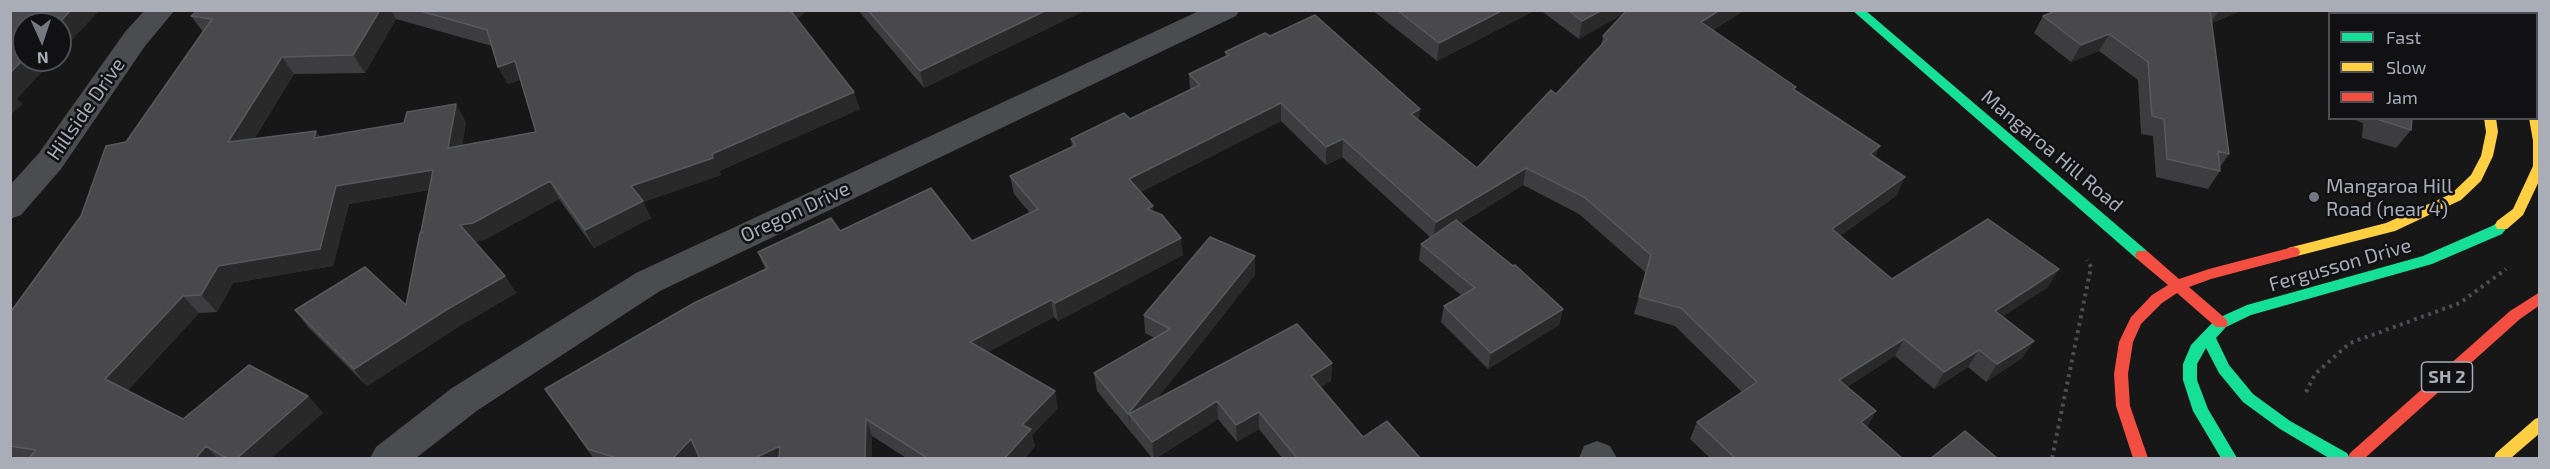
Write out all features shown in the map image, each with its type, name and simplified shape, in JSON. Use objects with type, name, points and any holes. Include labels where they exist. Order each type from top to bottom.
[{"type":"main road","name":"Mangaroa Hill Road","points":[[1857,10],[2221,323]]},
{"type":"main road","name":"Fergusson Drive","points":[[2140,459],[2123,406],[2121,374],[2126,342],[2136,321],[2157,299],[2179,285],[2209,274],[2390,227],[2456,197],[2476,178],[2487,156],[2492,132],[2490,120]]},
{"type":"main road","name":"Fergusson Drive","points":[[2229,459],[2201,411],[2190,380],[2190,364],[2196,349],[2221,323],[2247,311],[2427,260],[2497,230],[2518,212],[2539,166],[2539,141],[2535,120]]},
{"type":"main road","name":"SH 2","points":[[2355,459],[2515,315],[2540,297]]},
{"type":"main road","points":[[2208,336],[2224,369],[2248,398],[2284,425],[2342,459]]},
{"type":"main road","points":[[2501,459],[2540,423]]},
{"type":"street","name":"Hillside Drive","points":[[10,207],[50,160],[135,39],[161,10]]},
{"type":"street","name":"Oregon Drive","points":[[389,459],[465,399],[648,282],[1226,10]]},
{"type":"path","points":[[2284,425],[2300,405],[2315,374],[2350,343],[2460,303],[2518,260],[2497,230]]},
{"type":"path","points":[[2052,459],[2091,267],[2085,255],[2125,239]]},
{"type":"building","points":[[10,10],[71,10],[69,12],[12,12],[12,71],[10,73]]},
{"type":"building","points":[[198,10],[380,10],[353,55],[282,57],[228,142],[316,131],[314,138],[404,123],[407,112],[456,104],[448,148],[536,132],[515,61],[498,67],[487,30],[417,10],[790,10],[854,92],[712,154],[713,158],[631,186],[643,201],[585,230],[550,181],[473,223],[460,225],[505,276],[446,310],[354,369],[295,310],[365,267],[406,305],[420,233],[423,232],[421,232],[433,170],[336,186],[320,249],[218,266],[201,295],[183,296],[105,379],[183,419],[249,365],[308,396],[236,459],[228,459],[206,446],[195,459],[28,459],[36,450],[10,446],[10,310],[81,216],[106,146],[126,142],[212,19],[191,16]]},
{"type":"building","points":[[868,10],[1047,10],[920,71]]},
{"type":"building","points":[[1397,10],[1503,10],[1439,43]]},
{"type":"building","points":[[1568,10],[1602,10],[1582,21]]},
{"type":"building","points":[[1627,10],[1720,10],[1701,22],[1796,87],[1793,89],[1880,146],[1870,154],[1905,177],[1832,229],[1892,279],[1988,219],[2059,269],[1995,311],[2034,341],[1997,364],[1979,350],[1944,372],[1904,339],[1839,380],[1876,411],[1861,422],[1903,459],[1736,459],[1697,422],[1757,382],[1681,308],[1639,297],[1651,255],[1584,197],[1526,168],[1436,222],[1343,139],[1326,147],[1281,103],[1129,179],[1153,206],[1147,209],[1162,215],[1181,238],[1055,303],[1051,300],[970,342],[1055,391],[1022,425],[1031,429],[1004,459],[929,459],[866,419],[865,459],[779,459],[780,446],[753,459],[700,459],[691,439],[672,459],[620,459],[588,449],[545,389],[694,303],[768,268],[758,252],[831,218],[840,231],[931,188],[972,241],[1038,209],[1010,176],[1076,145],[1071,139],[1124,113],[1130,119],[1200,85],[1189,74],[1229,55],[1225,52],[1265,33],[1270,36],[1315,15],[1420,109],[1411,114],[1477,168],[1551,90],[1556,94],[1607,39],[1603,36]]},
{"type":"building","points":[[2057,10],[2210,10],[2229,154],[2218,151],[2220,171],[2167,159],[2164,119],[2152,116],[2148,62],[2109,34],[2081,45],[2043,16]]},
{"type":"building","points":[[2380,120],[2412,120],[2411,130]]},
{"type":"building","points":[[1456,220],[1513,266],[1515,265],[1563,309],[1491,353],[1444,306],[1475,288],[1421,244]]},
{"type":"building","points":[[1210,237],[1255,256],[1128,414],[1094,373],[1170,329],[1144,315]]},
{"type":"building","points":[[1297,324],[1332,363],[1311,376],[1363,437],[1387,421],[1421,459],[1298,459],[1259,412],[1236,425],[1217,401],[1152,442],[1129,414]]},
{"type":"building","points":[[1965,431],[1998,459],[1930,459]]},
{"type":"traffic: fast","points":[[1857,10],[2142,255]]},
{"type":"traffic: fast","points":[[2229,458],[2201,411],[2190,380],[2190,364],[2196,349],[2221,323],[2247,311],[2427,260],[2497,230],[2502,225]]},
{"type":"traffic: fast","points":[[2208,336],[2224,369],[2248,398],[2285,425],[2342,458]]},
{"type":"traffic: slow","points":[[2293,252],[2390,227],[2456,197],[2476,178],[2487,156],[2492,132],[2490,120]]},
{"type":"traffic: slow","points":[[2502,225],[2518,212],[2539,166],[2539,141],[2535,120]]},
{"type":"traffic: slow","points":[[2501,458],[2540,423]]},
{"type":"traffic: jam","points":[[2140,458],[2123,406],[2121,374],[2126,342],[2136,321],[2157,299],[2179,285],[2209,274],[2293,252]]},
{"type":"traffic: jam","points":[[2142,255],[2221,323]]},
{"type":"traffic: jam","points":[[2355,458],[2515,315],[2540,297]]},
{"type":"place","name":"Mangaroa Hill Road (near 4)","points":[[2314,197]]}]
